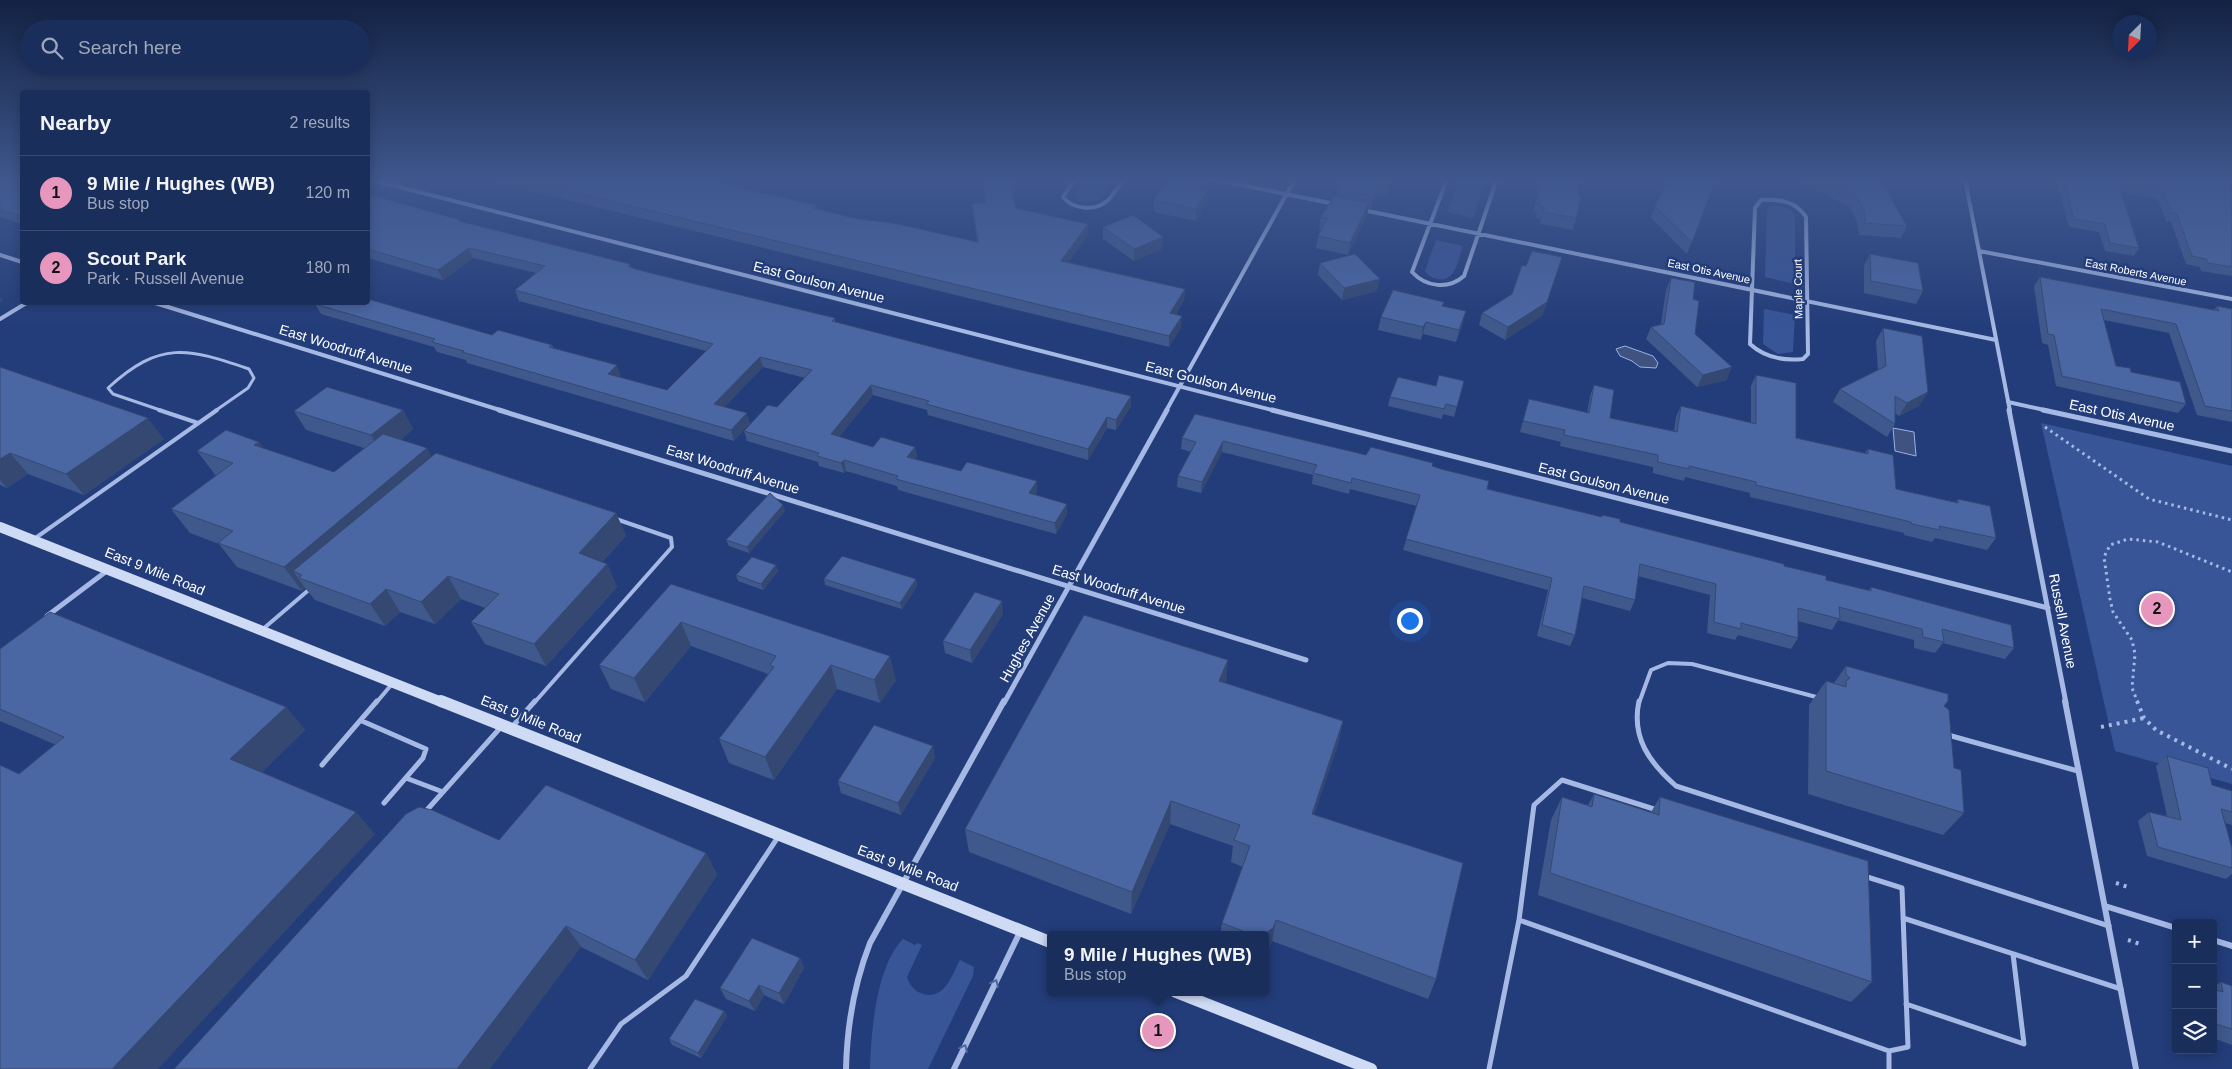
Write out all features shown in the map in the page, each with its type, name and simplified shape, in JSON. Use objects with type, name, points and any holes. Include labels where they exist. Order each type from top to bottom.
[{"type":"main road","name":"East 9 Mile Road","points":[[0,527],[1047,941]]},
{"type":"main road","points":[[1186,996],[1371,1069]]},
{"type":"street","name":"East Goulson Avenue","points":[[567,229],[2048,608]]},
{"type":"street","name":"Hughes Avenue","points":[[846,1069],[848,1025],[864,958],[903,884],[1070,587],[1267,229]]},
{"type":"street","points":[[1428,229],[1412,272],[1417,278],[1428,283],[1452,285],[1459,282],[1464,276],[1479,229]]},
{"type":"street","name":"East Otis Avenue","points":[[1458,229],[1996,340]]},
{"type":"street","name":"Maple Court","points":[[1755,229],[1750,344],[1757,352],[1772,358],[1788,361],[1803,360],[1808,354],[1806,229]]},
{"type":"street","name":"Russell Avenue","points":[[1975,229],[2136,1069]]},
{"type":"street","name":"East Roberts Avenue","points":[[1979,251],[2232,299]]},
{"type":"street","points":[[0,255],[20,261]]},
{"type":"street","points":[[0,319],[23,305]]},
{"type":"street","name":"East Woodruff Avenue","points":[[162,305],[1306,660]]},
{"type":"street","name":"East Otis Avenue","points":[[2008,402],[2232,451]]},
{"type":"street","points":[[43,620],[108,570]]},
{"type":"street","points":[[2105,906],[2172,927]]},
{"type":"street","points":[[954,1069],[1021,930]]},
{"type":"street","points":[[2217,941],[2232,946]]},
{"type":"lane","points":[[32,540],[248,388],[254,378],[249,369],[187,350],[157,354],[116,380],[108,388],[113,394],[198,423]]},
{"type":"lane","points":[[423,814],[507,727],[672,547],[671,538],[609,517]]},
{"type":"lane","points":[[261,630],[315,585]]},
{"type":"lane","points":[[1829,701],[1692,664],[1668,663],[1651,670],[1642,687],[1637,729],[1643,752],[1657,771],[1676,786],[2109,926]]},
{"type":"lane","points":[[322,765],[394,682]]},
{"type":"lane","points":[[362,721],[426,749],[423,758],[384,803]]},
{"type":"lane","points":[[1938,732],[2080,772]]},
{"type":"lane","points":[[406,778],[443,792]]},
{"type":"lane","points":[[1489,1069],[1518,920],[1534,805],[1562,780],[1666,813]]},
{"type":"lane","points":[[590,1069],[621,1024],[686,976],[779,836]]},
{"type":"lane","points":[[1518,920],[1889,1051],[1908,1047],[1902,888],[1854,873]]},
{"type":"lane","points":[[1903,918],[2121,989]]},
{"type":"lane","points":[[1906,1004],[2024,1044],[2013,954]]},
{"type":"lane","points":[[1889,1051],[1889,1069]]},
{"type":"path","points":[[2038,422],[2149,500],[2232,520]]},
{"type":"path","points":[[2232,572],[2158,542],[2128,539],[2110,545],[2104,557],[2113,612],[2132,640],[2135,654],[2132,688],[2144,718],[2156,730],[2186,748],[2232,768]]},
{"type":"path","points":[[2101,727],[2144,718]]},
{"type":"shaded area","points":[[1766,229],[1795,229],[1795,284],[1765,277]]},
{"type":"shaded area","points":[[1436,240],[1463,246],[1458,263],[1452,274],[1443,279],[1432,277],[1425,271]]},
{"type":"shaded area","points":[[1764,309],[1795,315],[1793,352],[1778,354],[1763,344]]},
{"type":"shaded area","points":[[1625,346],[1653,356],[1658,363],[1656,368],[1640,367],[1620,356],[1616,349]]},
{"type":"shaded area","points":[[2041,423],[2232,466],[2232,784],[2115,751]]},
{"type":"shaded area","points":[[1893,428],[1914,432],[1916,456],[1895,451]]},
{"type":"shaded area","points":[[903,939],[915,945],[917,943],[922,945],[907,977],[909,983],[922,994],[933,994],[944,988],[960,960],[974,967],[973,976],[928,1069],[870,1069],[874,1019],[881,983],[894,951]]},
{"type":"building","points":[[370,229],[490,229],[630,264],[628,266],[635,269],[835,318],[832,321],[1013,368],[1131,396],[1116,420],[1107,417],[1088,449],[926,404],[929,401],[871,385],[831,434],[873,447],[881,437],[915,447],[907,457],[961,471],[967,462],[1037,481],[1029,493],[1067,504],[1055,523],[896,479],[898,476],[844,460],[841,463],[817,456],[819,453],[744,431],[768,405],[777,407],[812,370],[760,357],[714,404],[747,413],[731,430],[462,352],[464,351],[432,342],[435,339],[318,305],[370,305],[370,300],[492,335],[498,330],[552,345],[549,347],[617,365],[608,374],[667,390],[713,344],[515,290],[545,266],[469,248],[438,270],[370,250]]},
{"type":"building","points":[[726,229],[919,229],[978,242],[976,229],[1084,229],[1061,261],[1185,289],[1170,313],[1182,316],[1169,336]]},
{"type":"building","points":[[1106,229],[1152,229],[1163,237],[1134,249]]},
{"type":"building","points":[[1322,229],[1357,229],[1350,243],[1318,236]]},
{"type":"building","points":[[1679,229],[1697,229],[1692,242]]},
{"type":"building","points":[[2106,229],[2133,229],[2139,248],[2110,243]]},
{"type":"building","points":[[2182,229],[2232,229],[2232,267],[2208,263],[2206,259],[2192,256]]},
{"type":"building","points":[[1532,251],[1562,257],[1547,302],[1508,327],[1482,313],[1512,294],[1522,265],[1526,266]]},
{"type":"building","points":[[1355,254],[1380,279],[1344,288],[1320,263]]},
{"type":"building","points":[[1870,254],[1918,263],[1923,291],[1871,281]]},
{"type":"building","points":[[2040,277],[2219,311],[2217,306],[2232,309],[2232,411],[2205,406],[2176,324],[2101,309],[2116,366],[2130,368],[2131,372],[2180,382],[2186,404],[2062,376],[2054,335],[2048,334]]},
{"type":"building","points":[[1671,278],[1695,282],[1693,299],[1699,301],[1695,334],[1732,367],[1703,375],[1651,327],[1664,324]]},
{"type":"building","points":[[1393,290],[1444,302],[1442,306],[1466,311],[1459,330],[1426,322],[1423,327],[1381,317]]},
{"type":"building","points":[[1883,328],[1922,336],[1928,392],[1907,403],[1895,396],[1895,424],[1840,389],[1886,366]]},
{"type":"building","points":[[0,367],[148,418],[66,474],[10,453],[0,459]]},
{"type":"building","points":[[1439,375],[1464,381],[1457,407],[1446,404],[1444,409],[1390,397],[1398,377],[1436,386]]},
{"type":"building","points":[[1756,375],[1796,383],[1796,438],[1868,454],[1868,449],[1893,455],[1896,489],[1958,503],[1958,499],[1990,506],[1996,538],[1939,526],[1940,530],[1912,524],[1911,522],[1756,485],[1756,482],[1689,466],[1689,469],[1658,462],[1658,455],[1564,435],[1565,430],[1523,421],[1529,399],[1589,413],[1594,385],[1614,390],[1610,418],[1677,432],[1681,406],[1756,424]]},
{"type":"building","points":[[327,387],[403,410],[371,435],[294,411]]},
{"type":"building","points":[[1195,414],[1366,455],[1371,447],[1433,463],[1432,466],[1441,469],[1489,481],[1487,489],[1602,517],[1602,515],[1620,519],[1620,522],[1826,576],[1826,580],[1871,591],[1871,587],[2011,625],[2014,648],[1942,629],[1944,642],[1923,637],[1922,629],[1839,607],[1840,619],[1798,608],[1798,638],[1741,623],[1741,629],[1714,622],[1716,584],[1640,564],[1635,600],[1584,586],[1575,635],[1542,625],[1552,578],[1406,539],[1420,495],[1352,478],[1351,483],[1313,473],[1317,465],[1223,441],[1202,482],[1178,476],[1196,442],[1182,438]]},
{"type":"building","points":[[226,430],[259,442],[254,445],[334,472],[383,434],[427,448],[284,567],[218,543],[233,531],[171,509],[233,463],[197,451]]},
{"type":"building","points":[[436,453],[616,513],[579,553],[607,564],[534,644],[471,622],[499,594],[448,576],[421,602],[386,589],[370,604],[299,578],[302,575],[293,571]]},
{"type":"building","points":[[770,493],[783,505],[747,547],[726,540]]},
{"type":"building","points":[[842,556],[916,579],[900,603],[824,579]]},
{"type":"building","points":[[752,557],[776,565],[761,584],[736,575]]},
{"type":"building","points":[[671,584],[890,656],[874,680],[831,665],[765,757],[719,739],[774,667],[770,665],[776,656],[681,622],[634,678],[599,665]]},
{"type":"building","points":[[975,592],[1002,601],[970,650],[943,641]]},
{"type":"building","points":[[50,612],[286,707],[230,759],[356,812],[112,1069],[0,1069],[0,765],[19,774],[64,737],[0,709],[0,649]]},
{"type":"building","points":[[1084,615],[1228,660],[1219,681],[1343,721],[1312,814],[1463,863],[1436,979],[1276,920],[1273,928],[1269,931],[1243,931],[1222,923],[1250,846],[1234,840],[1240,825],[1171,801],[1132,892],[965,829]]},
{"type":"building","points":[[1846,666],[1948,694],[1948,701],[1944,706],[1949,710],[1954,768],[1961,770],[1964,813],[1826,771],[1826,681],[1846,687],[1846,681],[1850,678],[1846,674]]},
{"type":"building","points":[[874,725],[933,746],[898,803],[838,781]]},
{"type":"building","points":[[2167,756],[2208,768],[2212,785],[2232,791],[2232,812],[2221,809],[2232,848],[2232,868],[2158,847],[2149,812],[2181,820]]},
{"type":"building","points":[[546,785],[706,853],[635,960],[566,926],[457,1069],[174,1069],[406,814],[419,807],[432,810],[499,840]]},
{"type":"building","points":[[1594,794],[1659,815],[1660,797],[1868,861],[1872,982],[1550,873],[1562,797],[1592,807]]},
{"type":"building","points":[[752,938],[800,958],[779,993],[759,985],[749,1001],[720,988]]},
{"type":"building","points":[[2221,982],[2232,986],[2232,1029],[2217,1024],[2217,990],[2223,992]]},
{"type":"building","points":[[695,999],[724,1011],[698,1053],[669,1039]]},
{"type":"place","name":"Scout Park","points":[[2157,609]]},
{"type":"place","name":"9 Mile / Hughes (WB)","points":[[1158,1031]]}]
